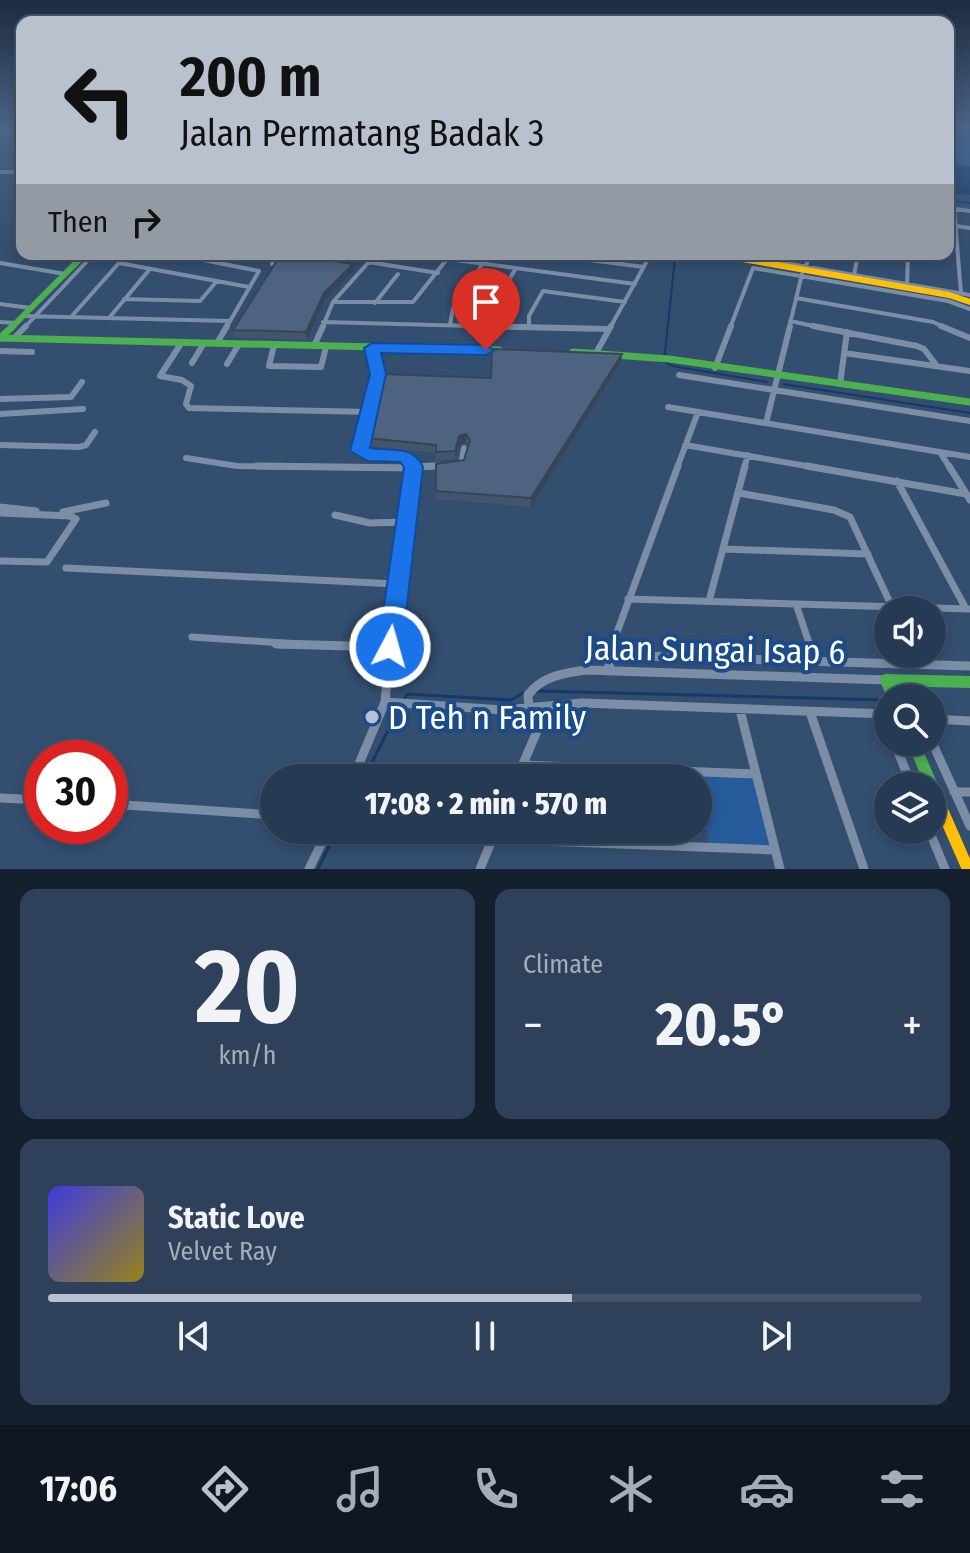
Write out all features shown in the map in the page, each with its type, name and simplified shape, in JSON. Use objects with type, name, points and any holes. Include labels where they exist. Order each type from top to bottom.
[{"type":"main road","points":[[0,338],[33,312],[79,260]]},
{"type":"main road","points":[[763,260],[804,271],[907,286],[970,302]]},
{"type":"main road","points":[[0,338],[514,351]]},
{"type":"main road","points":[[557,352],[664,359],[970,402]]},
{"type":"main road","points":[[886,680],[888,684]]},
{"type":"main road","name":"Jalan Sungai Isap 6","points":[[886,680],[970,682]]},
{"type":"main road","points":[[946,818],[968,869]]},
{"type":"street","points":[[954,219],[961,293]]},
{"type":"street","points":[[956,226],[970,228]]},
{"type":"street","points":[[14,338],[33,312],[88,260]]},
{"type":"street","points":[[71,317],[122,260]]},
{"type":"street","points":[[206,260],[256,269],[259,273],[217,343]]},
{"type":"street","points":[[272,264],[276,260]]},
{"type":"street","points":[[314,346],[333,302],[371,260]]},
{"type":"street","points":[[333,302],[413,302],[446,260]]},
{"type":"street","points":[[468,260],[635,284]]},
{"type":"street","points":[[539,271],[544,260]]},
{"type":"street","points":[[591,260],[644,267]]},
{"type":"street","points":[[596,353],[648,260]]},
{"type":"street","points":[[766,423],[807,260]]},
{"type":"street","points":[[854,275],[857,260]]},
{"type":"street","points":[[907,286],[908,260]]},
{"type":"street","points":[[0,263],[65,274]]},
{"type":"street","points":[[119,263],[249,287]]},
{"type":"street","points":[[450,325],[453,308],[483,263]]},
{"type":"street","points":[[352,265],[438,273]]},
{"type":"street","points":[[490,326],[490,312],[516,268]]},
{"type":"street","points":[[109,318],[150,269]]},
{"type":"street","points":[[715,368],[751,269],[854,275],[970,295]]},
{"type":"street","points":[[804,271],[948,301],[970,309]]},
{"type":"street","points":[[375,303],[398,274]]},
{"type":"street","points":[[124,299],[200,301],[217,281]]},
{"type":"street","points":[[529,326],[529,316],[543,291],[625,302]]},
{"type":"street","points":[[796,298],[933,322],[970,338]]},
{"type":"street","points":[[0,304],[71,317],[230,321]]},
{"type":"street","points":[[0,322],[20,320]]},
{"type":"street","points":[[790,321],[921,347],[937,366]]},
{"type":"street","points":[[323,322],[609,329]]},
{"type":"street","points":[[840,384],[847,332]]},
{"type":"street","points":[[182,342],[160,376],[182,380],[191,386],[186,404],[189,408],[370,412]]},
{"type":"street","points":[[192,363],[204,343]]},
{"type":"street","points":[[227,364],[239,344]]},
{"type":"street","points":[[274,345],[269,366],[321,367],[326,347]]},
{"type":"street","points":[[359,764],[385,702],[396,584],[413,468],[411,461],[404,457],[368,455],[360,451],[378,374],[372,348]]},
{"type":"street","points":[[0,351],[32,352]]},
{"type":"street","points":[[844,353],[970,371]]},
{"type":"street","points":[[679,375],[970,421]]},
{"type":"street","points":[[0,399],[71,397],[82,382]]},
{"type":"street","points":[[668,407],[970,457]]},
{"type":"street","points":[[0,414],[83,409]]},
{"type":"street","points":[[608,671],[609,655],[628,599],[698,412]]},
{"type":"street","points":[[0,445],[79,447],[89,443],[95,432]]},
{"type":"street","points":[[685,445],[897,481],[968,497]]},
{"type":"street","points":[[186,458],[237,466],[413,468],[460,465],[464,448]]},
{"type":"street","points":[[940,452],[968,497]]},
{"type":"street","points":[[709,601],[748,455]]},
{"type":"street","points":[[897,481],[968,609]]},
{"type":"street","points":[[739,493],[846,514],[853,520],[887,596]]},
{"type":"street","points":[[0,510],[69,512],[94,503],[106,503]]},
{"type":"street","points":[[0,510],[73,517],[75,521],[52,559],[45,564],[0,561]]},
{"type":"street","points":[[335,515],[370,523],[404,522]]},
{"type":"street","points":[[723,549],[868,554]]},
{"type":"street","points":[[66,568],[396,584]]},
{"type":"street","points":[[628,599],[874,606]]},
{"type":"street","points":[[796,604],[815,661]]},
{"type":"street","points":[[946,608],[968,609]]},
{"type":"street","points":[[192,637],[246,639],[286,645],[390,647]]},
{"type":"street","points":[[609,655],[970,666]]},
{"type":"street","name":"Jalan Sungai Isap 6","points":[[529,707],[528,695],[539,681],[574,672],[886,680]]},
{"type":"street","points":[[385,702],[503,710],[582,703],[874,714]]},
{"type":"street","points":[[523,764],[538,729],[529,707]]},
{"type":"street","points":[[740,710],[780,869]]},
{"type":"street","points":[[810,712],[864,869]]},
{"type":"street","points":[[946,720],[970,721]]},
{"type":"street","points":[[938,756],[970,826]]},
{"type":"street","points":[[712,772],[756,774]]},
{"type":"street","points":[[954,792],[970,792]]},
{"type":"street","points":[[0,798],[24,799]]},
{"type":"street","points":[[128,805],[260,814]]},
{"type":"street","points":[[309,869],[321,844]]},
{"type":"street","points":[[480,869],[490,844]]},
{"type":"street","points":[[663,844],[775,850]]},
{"type":"street","points":[[935,844],[945,869]]},
{"type":"shaded area","points":[[954,168],[970,168],[970,195],[954,193]]},
{"type":"shaded area","points":[[712,775],[754,777],[771,847],[710,845]]},
{"type":"building","points":[[277,260],[327,260],[353,264],[324,293],[306,332],[233,330]]},
{"type":"building","points":[[492,349],[622,354],[531,498],[436,491],[436,464],[464,460],[470,440],[466,434],[459,436],[455,451],[436,452],[436,445],[366,438],[382,374],[491,378]]},
{"type":"waterway","points":[[954,201],[970,203]]},
{"type":"waterway","points":[[675,260],[664,361],[672,366],[767,382]]},
{"type":"waterway","points":[[783,384],[970,413]]},
{"type":"waterway","points":[[537,691],[874,700]]},
{"type":"waterway","points":[[405,698],[407,694],[511,700],[523,693]]},
{"type":"waterway","points":[[371,764],[400,707]]},
{"type":"waterway","points":[[318,869],[330,844]]},
{"type":"traffic: fast","points":[[0,338],[79,260]]},
{"type":"traffic: fast","points":[[0,338],[499,350]]},
{"type":"traffic: fast","points":[[573,352],[669,359],[970,402]]},
{"type":"traffic: fast","points":[[888,684],[886,680],[970,682]]},
{"type":"traffic: fast","points":[[919,756],[926,772]]},
{"type":"traffic: slow","points":[[748,260],[949,295],[970,302]]},
{"type":"traffic: slow","points":[[946,819],[968,869]]},
{"type":"place","name":"D Teh n Family","points":[[372,717]]},
{"type":"route","points":[[390,647],[413,467],[411,461],[404,457],[368,455],[359,449],[378,374],[372,348],[486,350]]}]
